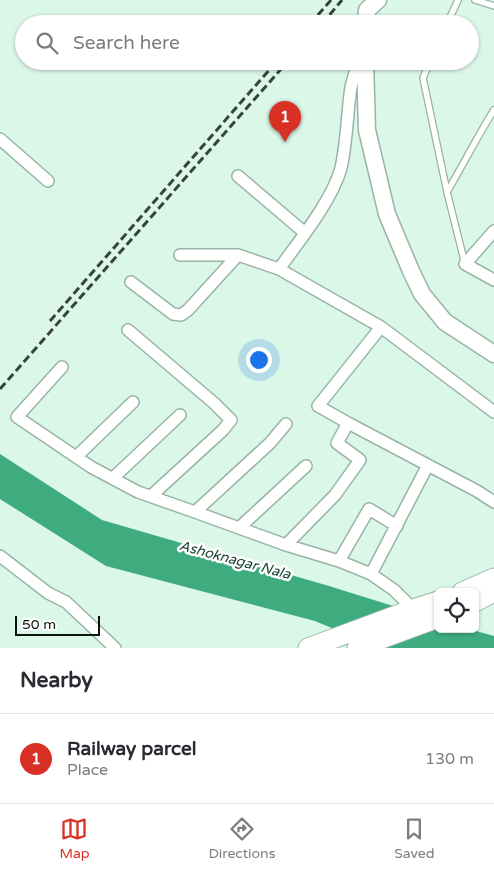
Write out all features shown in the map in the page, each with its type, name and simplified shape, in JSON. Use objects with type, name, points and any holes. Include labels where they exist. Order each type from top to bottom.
[{"type":"main road","points":[[367,15],[367,10],[378,0]]},
{"type":"main road","points":[[365,70],[367,130],[387,214],[410,270],[422,294],[445,322],[494,354]]},
{"type":"main road","points":[[479,592],[494,578]]},
{"type":"main road","points":[[311,647],[434,602]]},
{"type":"main road","points":[[357,648],[434,619]]},
{"type":"street","points":[[278,269],[330,195],[340,168],[351,86],[355,70]]},
{"type":"street","points":[[0,138],[48,181]]},
{"type":"street","points":[[238,176],[305,233]]},
{"type":"street","points":[[494,231],[465,264],[494,280]]},
{"type":"street","points":[[180,255],[238,255],[278,269],[381,327],[494,412]]},
{"type":"street","points":[[131,282],[173,314],[181,315],[188,310],[238,255]]},
{"type":"street","points":[[381,327],[318,406],[348,424],[477,491],[494,502]]},
{"type":"street","points":[[128,330],[231,420],[223,430],[151,496]]},
{"type":"street","points":[[62,368],[17,417],[91,467],[138,492],[372,574],[394,590],[413,609]]},
{"type":"street","points":[[76,457],[133,402]]},
{"type":"street","points":[[113,478],[180,415]]},
{"type":"street","points":[[196,512],[270,444],[286,424]]},
{"type":"street","points":[[286,545],[334,495],[360,460],[337,443],[348,424]]},
{"type":"street","points":[[372,574],[428,465]]},
{"type":"street","points":[[239,528],[306,466]]},
{"type":"street","points":[[339,561],[368,510],[397,526]]},
{"type":"street","points":[[0,556],[48,593],[66,602],[115,648]]},
{"type":"lane","points":[[452,15],[458,0]]},
{"type":"lane","points":[[474,0],[494,6]]},
{"type":"lane","points":[[426,70],[423,78],[447,192],[465,264]]},
{"type":"lane","points":[[447,192],[494,110]]},
{"type":"water","name":"Ashoknagar Nala","points":[[0,454],[102,520],[434,619],[434,633],[479,632],[494,636],[494,648],[379,648],[315,621],[106,566],[0,499]]},
{"type":"railway","points":[[318,15],[331,0]]},
{"type":"railway","points":[[330,15],[342,0]]},
{"type":"railway","points":[[50,321],[269,70]]},
{"type":"railway","points":[[0,389],[280,70]]},
{"type":"place","name":"Railway parcel","points":[[285,142]]}]
